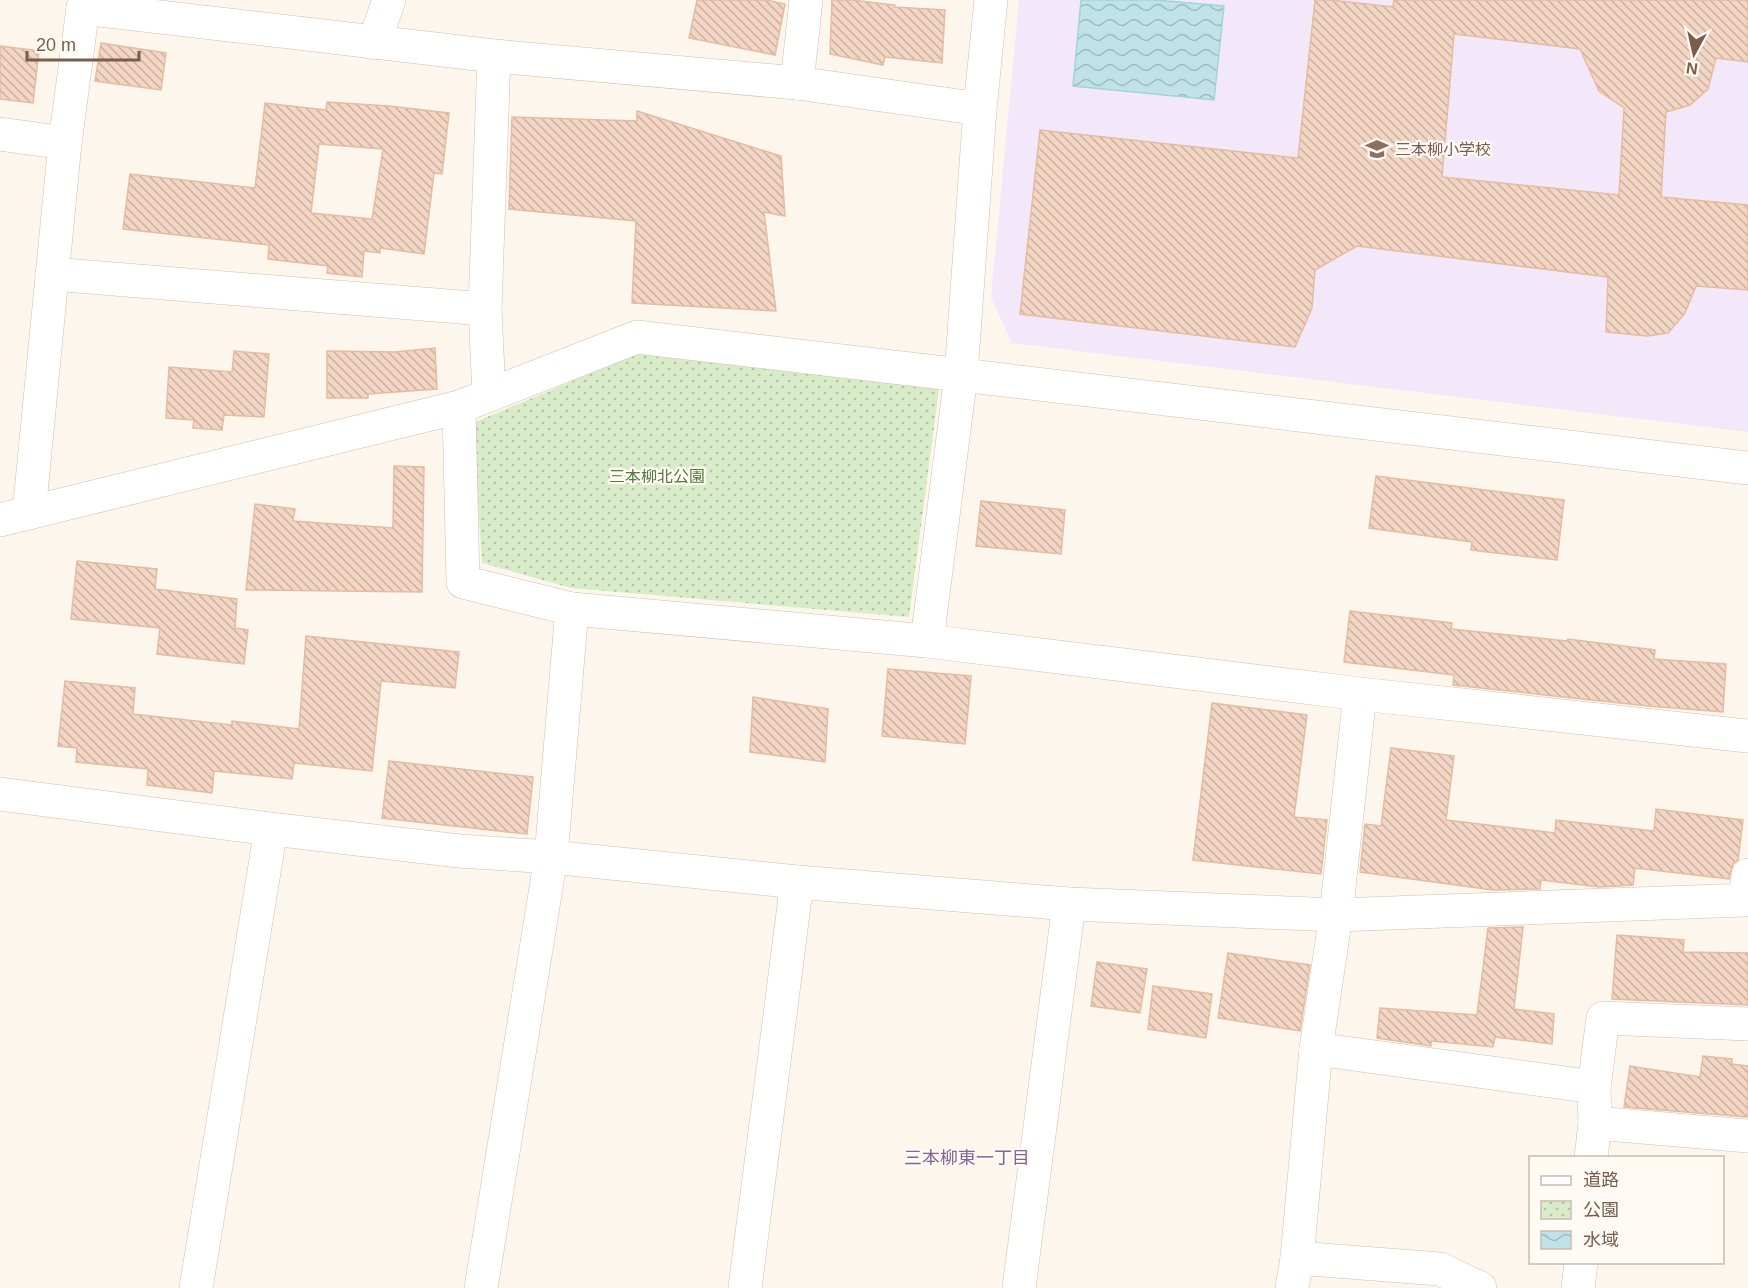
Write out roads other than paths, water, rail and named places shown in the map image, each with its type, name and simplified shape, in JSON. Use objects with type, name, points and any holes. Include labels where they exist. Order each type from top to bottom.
[{"type":"street","points":[[374,43],[389,0]]},
{"type":"street","points":[[797,83],[806,0]]},
{"type":"street","points":[[927,641],[961,375],[980,109],[991,0]]},
{"type":"street","points":[[980,109],[797,83],[374,43],[84,4],[65,143],[52,274],[15,517],[474,401],[637,337],[1748,468]]},
{"type":"street","points":[[494,56],[485,309],[474,401],[463,582],[572,609],[927,641],[1360,694],[1748,736]]},
{"type":"street","points":[[0,134],[65,143]]},
{"type":"street","points":[[52,274],[485,309]]},
{"type":"street","points":[[481,1288],[551,857],[572,609]]},
{"type":"street","points":[[1360,694],[1336,915],[1316,1049],[1294,1273],[1440,1269],[1480,1288]]},
{"type":"street","points":[[0,794],[459,851],[551,857],[797,882],[1070,904],[1336,915],[1745,900],[1748,875]]},
{"type":"street","points":[[196,1288],[272,829]]},
{"type":"street","points":[[745,1288],[797,882]]},
{"type":"street","points":[[1019,1288],[1070,904]]},
{"type":"street","points":[[1591,1156],[1595,1123],[1594,1087],[1603,1018],[1748,1024]]},
{"type":"street","points":[[1316,1049],[1594,1087]]},
{"type":"street","points":[[1595,1123],[1748,1136]]},
{"type":"street","points":[[1578,1288],[1581,1264]]},
{"type":"water","points":[[1081,0],[1156,0],[1224,6],[1214,100],[1073,86]]},
{"type":"place","name":"三本柳小学校","points":[[1377,149]]},
{"type":"district","name":"三本柳東一丁目","points":[[967,1158]]},
{"type":"park label","name":"三本柳北公園","points":[[657,476]]}]
